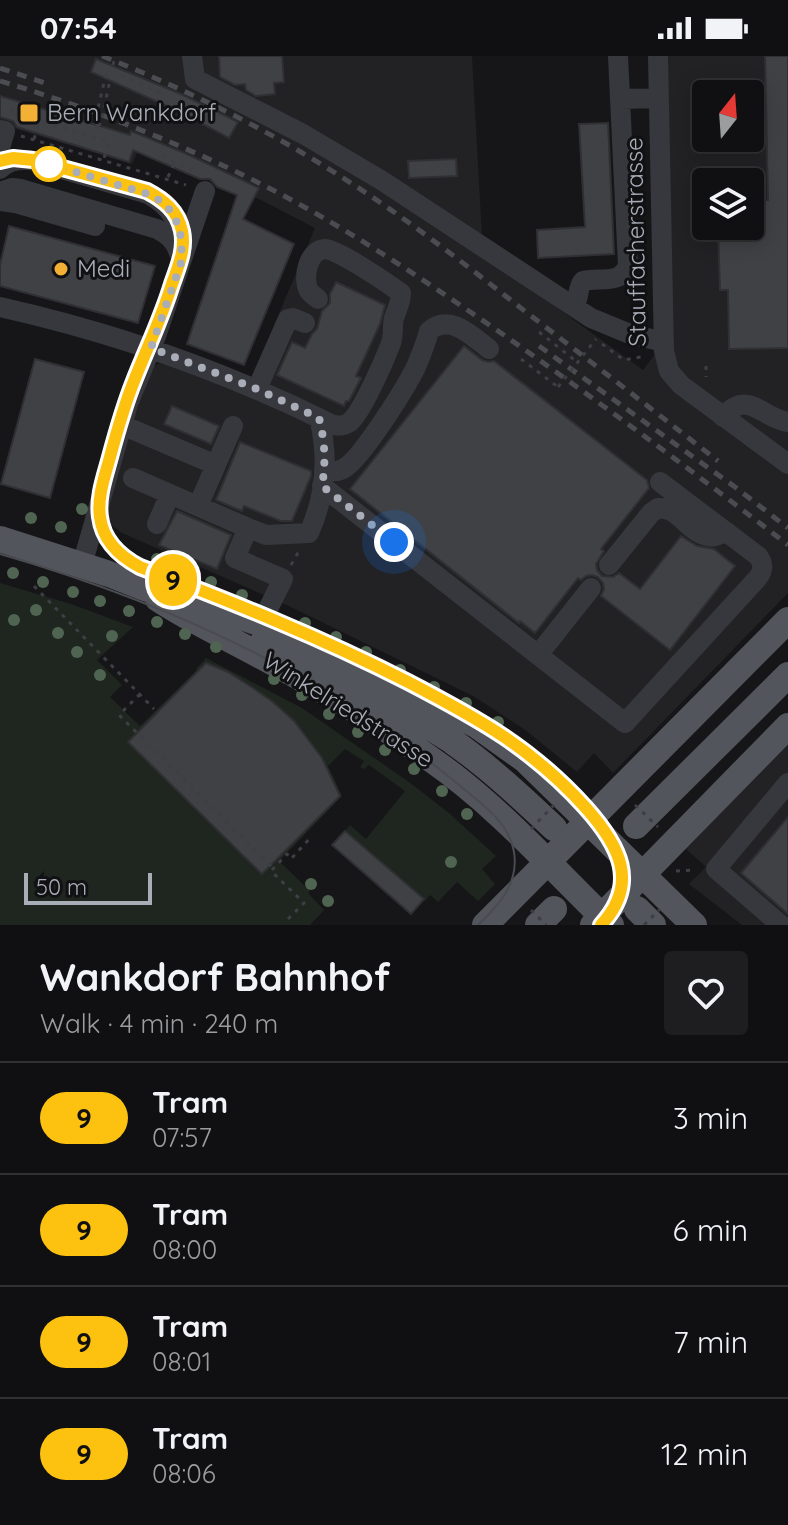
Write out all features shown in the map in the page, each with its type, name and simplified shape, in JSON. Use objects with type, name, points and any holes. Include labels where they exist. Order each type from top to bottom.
[{"type":"main road","name":"Winkelriedstrasse","points":[[0,539],[131,582],[255,636],[335,676],[430,728],[493,772],[546,821]]},
{"type":"main road","name":"Winkelriedstrasse","points":[[131,582],[168,590],[333,651],[476,725],[525,760],[589,822],[656,873],[694,925]]},
{"type":"main road","name":"Winkelriedstrasse","points":[[131,582],[163,603],[300,677],[407,743],[471,791],[548,863],[602,922]]},
{"type":"main road","points":[[485,925],[788,620]]},
{"type":"main road","points":[[643,819],[788,675]]},
{"type":"main road","points":[[602,922],[656,873],[788,726]]},
{"type":"street","points":[[192,56],[195,79],[303,134],[381,180],[574,307],[616,329],[664,342]]},
{"type":"street","points":[[574,307],[583,281],[621,277],[628,266],[618,56]]},
{"type":"street","name":"Stauffacherstrasse","points":[[658,56],[666,361],[672,374],[687,390],[788,464]]},
{"type":"street","points":[[620,99],[659,98]]},
{"type":"street","points":[[0,171],[11,162],[30,160],[148,194],[170,210],[176,221],[180,229],[182,260]]},
{"type":"street","points":[[0,192],[21,189],[157,229],[176,242],[182,260]]},
{"type":"street","points":[[82,565],[128,404],[151,348],[205,191]]},
{"type":"street","points":[[0,201],[166,245],[175,250],[182,260]]},
{"type":"street","points":[[1,312],[87,328],[151,348],[341,426],[349,423],[358,413],[391,342],[401,293],[339,254],[325,249],[312,256],[307,270],[306,281],[310,293],[318,299]]},
{"type":"street","points":[[251,387],[277,312]]},
{"type":"street","points":[[251,387],[288,319],[305,323]]},
{"type":"street","points":[[323,479],[356,459],[415,368],[432,328],[441,324],[454,325],[489,349]]},
{"type":"street","points":[[723,417],[736,405],[752,405],[777,420],[788,422]]},
{"type":"street","points":[[133,478],[266,535],[309,533],[317,514],[323,479],[324,438],[319,418]]},
{"type":"street","points":[[122,425],[216,465]]},
{"type":"street","points":[[198,506],[233,426]]},
{"type":"street","points":[[323,479],[625,723],[761,575],[762,562],[758,556],[660,482]]},
{"type":"street","points":[[157,524],[170,494]]},
{"type":"street","points":[[609,565],[658,508],[670,510],[703,535],[711,537],[727,532]]},
{"type":"street","points":[[248,528],[235,558],[283,579],[261,623]]},
{"type":"street","points":[[538,655],[591,588]]},
{"type":"street","points":[[781,925],[710,869],[788,783]]},
{"type":"path","points":[[113,65],[115,56]]},
{"type":"path","points":[[98,126],[95,121],[107,70]]},
{"type":"path","points":[[121,75],[160,93]]},
{"type":"path","points":[[94,137],[101,122],[110,80]]},
{"type":"path","points":[[14,103],[11,113],[109,142],[104,160]]},
{"type":"path","points":[[32,146],[39,121]]},
{"type":"path","points":[[162,156],[175,162],[168,179]]},
{"type":"path","points":[[539,332],[577,362]]},
{"type":"path","points":[[521,359],[558,387],[596,339],[624,360]]},
{"type":"path","points":[[706,366],[706,377]]},
{"type":"path","points":[[283,579],[309,533]]},
{"type":"path","points":[[34,586],[154,709]]},
{"type":"path","points":[[140,694],[119,715],[273,868]]},
{"type":"path","points":[[288,919],[304,903],[271,871],[287,854],[291,859],[311,837]]},
{"type":"path","points":[[656,873],[710,869]]},
{"type":"shaded area","points":[[0,56],[472,56],[483,254],[643,370],[664,342],[658,56],[788,56],[788,593],[613,773],[594,753],[577,772],[524,729],[473,696],[289,606],[122,533],[110,524],[107,506],[125,432],[154,366],[167,364],[245,394],[315,228],[261,200],[138,150],[132,164],[0,124]]},
{"type":"shaded area","points":[[0,583],[133,627],[97,660],[122,685],[110,697],[140,726],[206,658],[302,708],[449,813],[496,856],[482,869],[495,884],[478,901],[457,882],[438,902],[430,895],[425,901],[345,831],[350,825],[366,839],[405,791],[369,765],[364,769],[360,767],[364,761],[345,749],[328,766],[342,796],[279,861],[310,891],[308,893],[324,910],[310,925],[0,925]]},
{"type":"shaded area","points":[[788,741],[788,925],[742,925],[689,884],[706,867],[686,849]]},
{"type":"building","points":[[219,56],[282,56],[284,82],[274,83],[275,94],[256,96],[246,90],[245,84],[235,85],[220,77]]},
{"type":"building","points":[[765,56],[788,56],[788,348],[729,349],[728,290],[720,290],[718,240],[764,240],[764,200],[768,200]]},
{"type":"building","points":[[96,59],[181,94],[238,122],[229,138],[91,72]]},
{"type":"building","points":[[0,96],[130,135],[131,131],[259,188],[243,219],[294,244],[244,365],[187,344],[237,195],[217,187],[210,179],[200,179],[133,150],[129,162],[17,127],[13,121],[0,117]]},
{"type":"building","points":[[608,123],[614,254],[538,258],[537,230],[585,227],[579,124]]},
{"type":"building","points":[[456,159],[457,176],[409,178],[408,161]]},
{"type":"building","points":[[9,226],[155,266],[138,323],[0,286],[0,265]]},
{"type":"building","points":[[336,282],[385,305],[380,324],[356,376],[361,378],[344,406],[277,375],[292,342],[305,348],[317,329],[322,311],[330,303],[330,294]]},
{"type":"building","points":[[464,346],[482,360],[494,361],[647,480],[649,488],[601,549],[604,551],[596,564],[602,576],[613,577],[619,573],[640,589],[681,536],[697,546],[714,549],[735,566],[670,650],[601,596],[603,583],[592,575],[581,580],[578,578],[535,633],[350,489]]},
{"type":"building","points":[[35,359],[84,372],[50,498],[1,484]]},
{"type":"building","points":[[172,406],[219,426],[211,444],[164,424]]},
{"type":"building","points":[[240,442],[311,471],[292,521],[281,521],[244,506],[242,511],[216,500]]},
{"type":"building","points":[[177,511],[231,535],[217,569],[159,545]]},
{"type":"building","points":[[206,663],[253,688],[294,721],[322,758],[340,796],[262,874],[128,742]]},
{"type":"building","points":[[788,817],[788,914],[741,873]]},
{"type":"building","points":[[345,831],[424,899],[411,914],[332,845]]},
{"type":"tram line","points":[[0,161],[13,158],[33,160],[147,191],[171,209],[182,229],[180,261],[131,390],[102,486],[100,517],[114,547],[140,567],[282,622],[392,674],[481,722],[525,752],[586,808],[616,850],[622,879],[620,894],[601,925]]},
{"type":"tram line","name":"9","points":[[0,161],[13,158],[33,160],[147,191],[169,206],[182,231],[183,248],[175,275],[126,402],[102,488],[100,516],[110,544],[140,567],[347,651],[479,719],[527,752],[574,794],[615,847],[622,869],[621,889],[614,908],[601,925]]},
{"type":"tram line","points":[[0,554],[121,594],[238,644],[349,706],[453,780],[499,820],[514,852],[515,864],[506,893],[478,925]]},
{"type":"railway","points":[[102,56],[254,126],[312,158],[364,192],[458,259],[718,461]]},
{"type":"railway","points":[[0,68],[51,85]]},
{"type":"railway","points":[[0,81],[97,113],[160,138],[253,180],[317,214],[501,333],[646,437],[788,545]]},
{"type":"railway","points":[[539,346],[788,528]]},
{"type":"place","name":"Bern Wankdorf","points":[[29,113]]},
{"type":"place","name":"Medi","points":[[61,269]]},
{"type":"route","points":[[49,164],[148,194],[170,210],[180,229],[182,260],[151,348],[257,389],[319,418],[324,438],[322,486],[394,542]]}]
